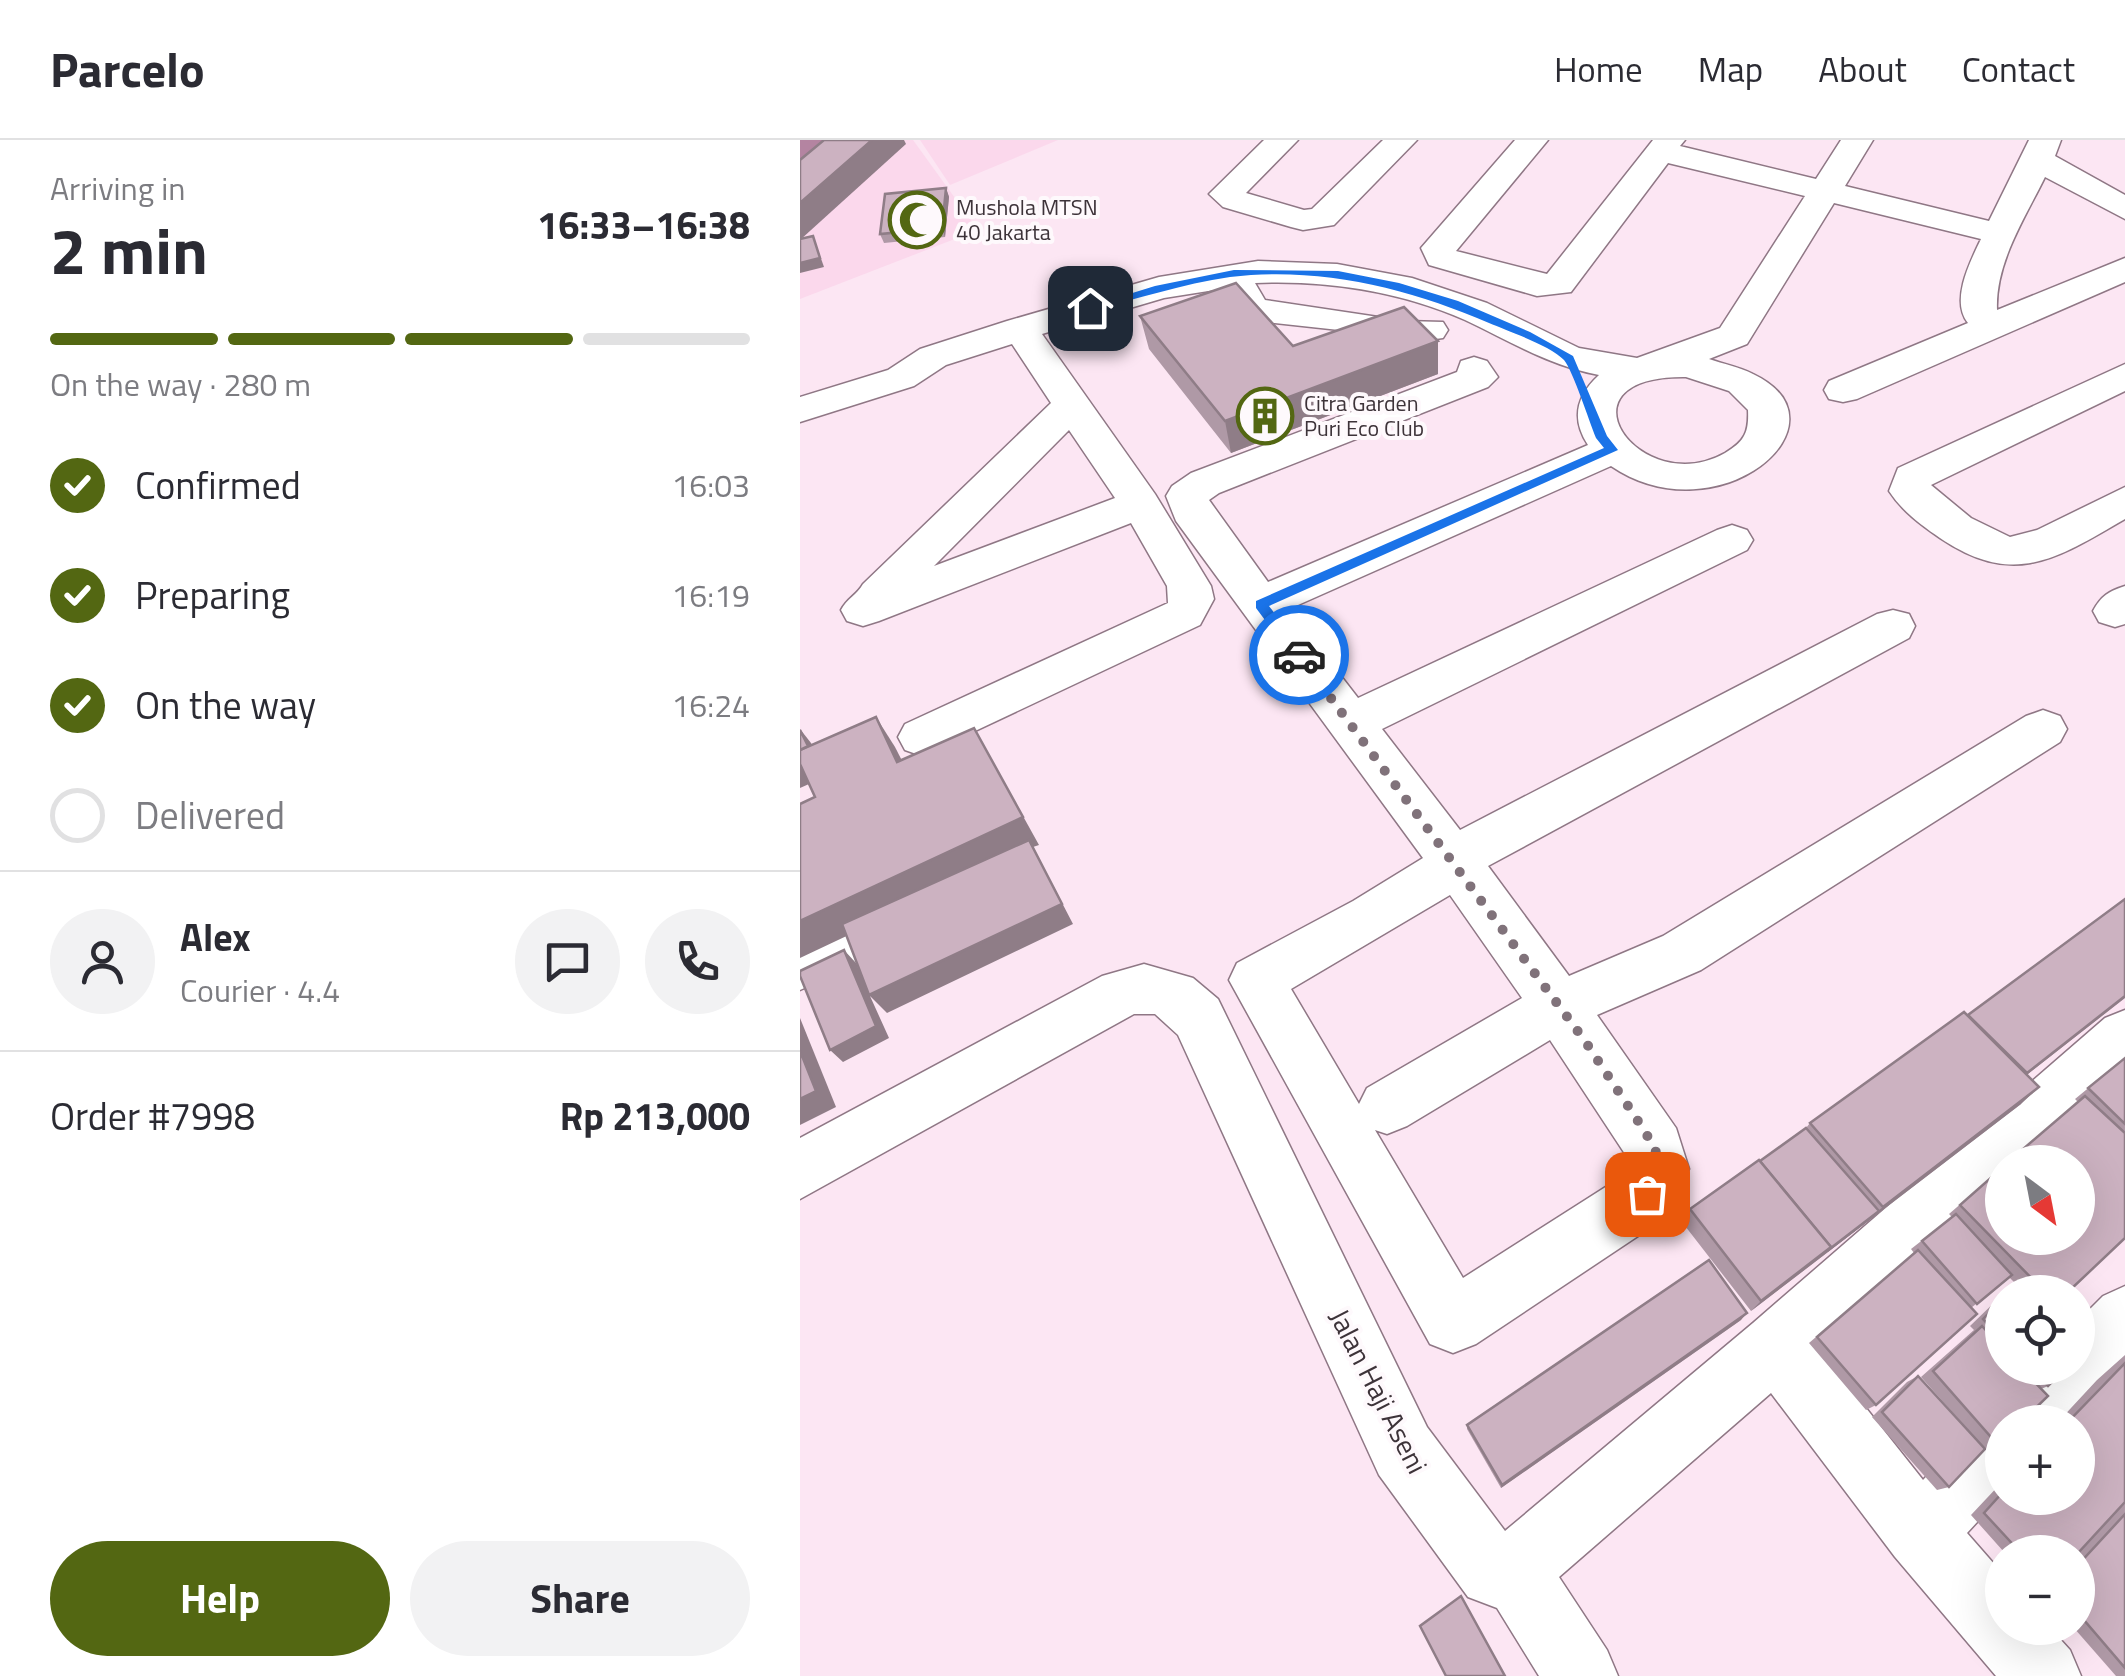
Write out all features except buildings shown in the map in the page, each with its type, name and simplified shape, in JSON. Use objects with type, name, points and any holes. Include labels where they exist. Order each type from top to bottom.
[{"type":"street","points":[[1282,140],[1226,194],[1235,200],[1312,220],[1330,213],[1402,140]]},
{"type":"street","points":[[1532,140],[1438,248],[1441,258],[1542,286],[1558,284],[1664,146],[2000,234]]},
{"type":"street","points":[[1603,432],[1603,392],[1646,368],[1692,355],[1734,336],[1856,140]]},
{"type":"street","points":[[1996,326],[1978,314],[1976,300],[2000,234],[2041,150],[2125,208]]},
{"type":"street","points":[[800,388],[894,359],[933,357],[1159,288],[1234,274],[1245,304],[1257,310],[1438,321],[1526,334],[1569,358],[1646,368],[1713,370],[1751,389]]},
{"type":"street","points":[[1843,390],[1996,326],[2115,284]]},
{"type":"street","points":[[922,737],[1184,614],[1192,599],[1189,586],[1140,504],[1020,329]]},
{"type":"street","points":[[1569,358],[1603,432],[1656,472],[1694,476],[1730,470],[1757,455],[1770,434],[1768,410],[1739,368],[1734,336]]},
{"type":"street","points":[[800,410],[901,378],[933,357]]},
{"type":"street","points":[[1474,369],[1479,376],[1475,379],[1205,483],[1187,496],[1191,511],[1456,864],[1572,1023],[1655,1148],[1659,1168],[1647,1194],[1453,1321],[1256,980],[1430,885],[1456,864],[1480,843],[1893,626]]},
{"type":"street","points":[[2125,376],[1912,478],[1910,491],[1925,507],[1982,542],[2010,552],[2033,548],[2125,501]]},
{"type":"street","points":[[1073,403],[863,610],[1140,504]]},
{"type":"street","points":[[1260,604],[1603,432]]},
{"type":"street","points":[[1350,723],[1732,540]]},
{"type":"street","points":[[1387,1107],[1572,1023],[2043,729]]},
{"type":"street","points":[[800,966],[909,917],[956,891]]},
{"type":"street","name":"Jalan Haji Aseni","points":[[800,1170],[1122,993],[1142,986],[1183,998],[1198,1017],[1404,1451],[1493,1572],[1506,1576],[1514,1571]]},
{"type":"street","points":[[1582,1676],[1514,1571],[1776,1346],[2125,1036]]},
{"type":"street","points":[[2095,1349],[2125,1318]]},
{"type":"street","points":[[1776,1346],[1920,1532],[2044,1676]]},
{"type":"street","points":[[2041,1405],[2060,1385]]},
{"type":"street","points":[[1920,1532],[1985,1464]]},
{"type":"shaded area","points":[[857,140],[913,140],[978,230],[800,299],[800,187]]},
{"type":"shaded area","points":[[920,140],[1058,140],[950,185]]},
{"type":"waterway","points":[[800,155],[820,140]]},
{"type":"way so far","points":[[1299,655],[1585,1041],[1638,1121],[1655,1148],[1659,1168],[1647,1194]]},
{"type":"place","name":"Mushola MTSN 40 Jakarta","points":[[917,220]]},
{"type":"place","name":"Citra Garden Puri Eco Club","points":[[1265,416]]},
{"type":"route","points":[[1090,308],[1159,288],[1234,274],[1338,274],[1422,292],[1526,334],[1569,358],[1596,426],[1612,450],[1260,604],[1299,655]]}]
